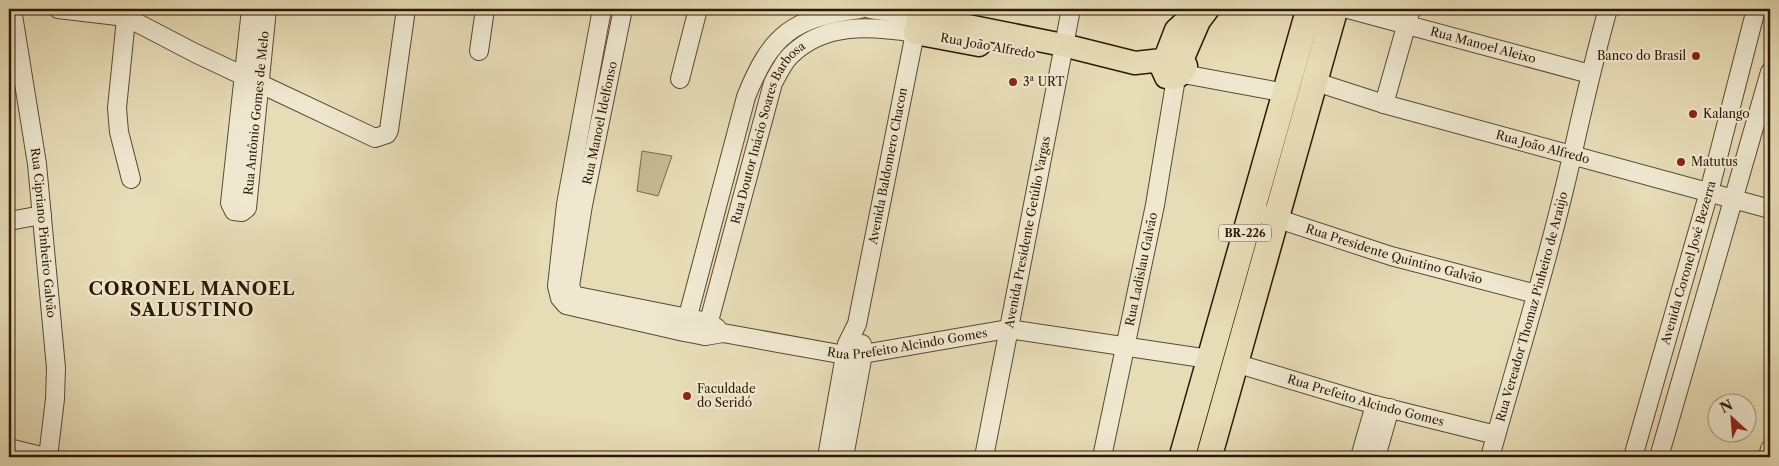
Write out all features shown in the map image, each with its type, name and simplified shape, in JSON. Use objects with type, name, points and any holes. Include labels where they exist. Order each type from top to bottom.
[{"type":"highway","name":"BR-226","points":[[1182,457],[1309,9]]},
{"type":"highway","name":"BR-226","points":[[1209,457],[1335,9]]},
{"type":"main road","points":[[1173,67],[1176,30],[1199,9]]},
{"type":"main road","points":[[1173,67],[1199,21],[1208,9]]},
{"type":"main road","name":"Rua João Alfredo","points":[[917,19],[1062,52],[1173,67]]},
{"type":"street","points":[[58,9],[126,13],[243,75],[375,138],[387,134],[389,130],[406,9]]},
{"type":"street","name":"Rua Antônio Gomes de Melo","points":[[251,9],[230,203],[234,212],[242,212],[247,208],[267,9]]},
{"type":"street","points":[[479,51],[485,9]]},
{"type":"street","name":"Rua Manoel Idelfonso","points":[[571,237],[566,204],[602,9]]},
{"type":"street","name":"Rua Manoel Idelfonso","points":[[571,237],[623,9]]},
{"type":"street","points":[[680,79],[698,9]]},
{"type":"street","name":"Rua Doutor Inácio Soares Barbosa","points":[[686,326],[746,97],[758,68],[774,44],[794,28],[824,14],[860,9]]},
{"type":"street","points":[[870,9],[917,19]]},
{"type":"street","name":"Avenida Presidente Getúlio Vargas","points":[[984,457],[1071,9]]},
{"type":"street","name":"Rua Manoel Aleixo","points":[[1348,9],[1410,16],[1590,74]]},
{"type":"street","name":"Rua Vereador Thomaz Pinheiro de Araújo","points":[[1490,457],[1536,294],[1572,155],[1590,74],[1608,9]]},
{"type":"street","name":"Avenida Coronel José Bezerra","points":[[1633,457],[1670,334],[1756,9]]},
{"type":"street","name":"Rua Cipriano Pinheiro Galvão","points":[[13,10],[37,164],[56,368],[55,399],[47,457]]},
{"type":"street","points":[[126,13],[116,108],[119,132],[131,180]]},
{"type":"street","points":[[1384,104],[1410,16]]},
{"type":"street","name":"Rua Doutor Inácio Soares Barbosa","points":[[706,329],[773,82],[789,57],[812,39],[844,29],[877,27],[917,19]]},
{"type":"street","name":"Avenida Baldomero Chacon","points":[[827,457],[847,344],[857,324],[917,19]]},
{"type":"street","points":[[1173,67],[1286,93]]},
{"type":"street","name":"Rua Ladislau Galvão","points":[[1102,457],[1155,205],[1173,67]]},
{"type":"street","name":"Avenida Coronel José Bezerra","points":[[1659,457],[1770,72]]},
{"type":"street","name":"Rua João Alfredo","points":[[1316,82],[1384,104],[1770,209]]},
{"type":"street","name":"Rua Presidente Quintino Galvão","points":[[1251,211],[1391,256],[1536,294]]},
{"type":"street","points":[[9,221],[42,215]]},
{"type":"street","name":"Rua Prefeito Alcindo Gomes","points":[[571,237],[570,286],[574,294],[686,326],[845,355],[863,354],[1008,329],[1209,359]]},
{"type":"street","points":[[1692,253],[1716,258]]},
{"type":"street","points":[[1676,310],[1699,315]]},
{"type":"street","name":"Avenida Baldomero Chacon","points":[[844,457],[863,354],[857,324]]},
{"type":"street","points":[[1670,334],[1693,339]]},
{"type":"street","name":"Rua Prefeito Alcindo Gomes","points":[[1235,363],[1382,406],[1496,436]]},
{"type":"street","points":[[1653,388],[1677,394]]},
{"type":"street","points":[[1360,457],[1382,406]]},
{"type":"street","points":[[1376,457],[1382,406]]},
{"type":"street","points":[[9,448],[47,457]]},
{"type":"street","points":[[1768,457],[1770,450]]},
{"type":"shaded area","points":[[642,151],[672,156],[658,196],[637,191]]},
{"type":"place","name":"Banco do Brasil","points":[[1696,56]]},
{"type":"place","name":"3ª URT","points":[[1013,82]]},
{"type":"place","name":"Kalango","points":[[1693,114]]},
{"type":"place","name":"Matutus","points":[[1681,162]]},
{"type":"place","name":"Faculdade do Seridó","points":[[687,396]]},
{"type":"district","name":"CORONEL MANOEL SALUSTINO","points":[[192,299]]}]
